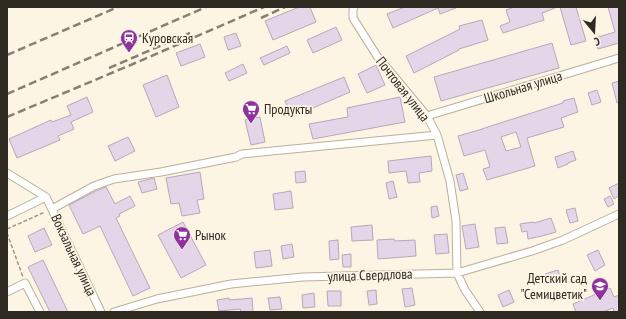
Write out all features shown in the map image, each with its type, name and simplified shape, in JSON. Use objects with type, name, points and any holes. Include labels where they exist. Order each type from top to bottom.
[{"type":"street","name":"Почтовая улица","points":[[354,7],[353,18],[377,56],[427,116],[437,135],[450,181],[456,221],[457,272],[465,290],[480,312]]},
{"type":"street","name":"Школьная улица","points":[[427,116],[619,58]]},
{"type":"street","points":[[52,209],[94,186],[114,179],[161,172],[236,157],[242,154],[437,135]]},
{"type":"street","points":[[7,173],[46,197]]},
{"type":"street","points":[[7,216],[46,197]]},
{"type":"street","name":"Вокзальная улица","points":[[46,197],[101,312]]},
{"type":"street","name":"улица Свердлова","points":[[114,312],[157,299],[231,284],[303,277],[457,272],[532,251],[557,242],[619,214]]},
{"type":"street","points":[[7,292],[25,283],[40,312]]},
{"type":"path","points":[[7,229],[52,209]]},
{"type":"path","points":[[7,233],[25,283]]},
{"type":"building","points":[[299,7],[310,7],[316,22],[273,40],[265,21]]},
{"type":"building","points":[[405,7],[456,8],[440,14],[438,8],[393,28],[387,14]]},
{"type":"building","points":[[514,7],[555,8],[542,13],[544,20],[503,33],[500,26],[510,22],[506,10]]},
{"type":"building","points":[[560,7],[576,7],[586,41],[571,45]]},
{"type":"building","points":[[608,7],[619,7],[619,43],[598,49],[595,38],[615,32]]},
{"type":"building","points":[[482,20],[488,40],[459,49],[414,73],[406,56],[460,29],[459,26]]},
{"type":"building","points":[[336,27],[342,40],[313,53],[307,40]]},
{"type":"building","points":[[236,33],[241,46],[228,50],[224,37]]},
{"type":"building","points":[[552,43],[559,68],[441,101],[434,77]]},
{"type":"building","points":[[200,44],[205,57],[181,66],[176,53]]},
{"type":"building","points":[[287,46],[290,53],[264,65],[260,58]]},
{"type":"building","points":[[243,64],[247,73],[229,81],[225,73]]},
{"type":"building","points":[[376,65],[385,85],[367,93],[358,74]]},
{"type":"building","points":[[167,75],[179,107],[156,117],[143,85]]},
{"type":"building","points":[[344,77],[350,92],[292,117],[285,101]]},
{"type":"building","points":[[619,81],[619,102],[617,103],[612,83]]},
{"type":"building","points":[[597,90],[601,102],[592,105],[588,93]]},
{"type":"building","points":[[87,97],[93,112],[71,122],[74,129],[58,136],[60,140],[17,158],[9,139],[51,120],[52,122],[71,115],[67,106]]},
{"type":"building","points":[[400,97],[405,122],[313,139],[309,124],[348,117],[347,108]]},
{"type":"building","points":[[574,98],[578,112],[561,118],[564,127],[527,138],[535,166],[487,180],[483,169],[490,167],[485,150],[464,156],[458,136],[563,103],[563,101]],"holes":[[[516,132],[521,147],[506,151],[501,137]]]},
{"type":"building","points":[[260,117],[265,142],[251,145],[245,120]]},
{"type":"building","points":[[128,137],[135,151],[115,161],[108,146]]},
{"type":"building","points":[[573,151],[576,160],[558,168],[555,157]]},
{"type":"building","points":[[431,156],[432,171],[419,173],[420,182],[408,183],[406,171],[389,173],[388,161]]},
{"type":"building","points":[[305,171],[306,182],[296,183],[295,172]]},
{"type":"building","name":"Рынок","points":[[200,172],[204,199],[197,200],[200,213],[182,216],[179,203],[171,204],[166,178]]},
{"type":"building","points":[[463,173],[468,189],[460,191],[456,175]]},
{"type":"building","points":[[154,178],[157,189],[142,193],[138,182]]},
{"type":"building","points":[[393,181],[397,197],[389,199],[386,183]]},
{"type":"building","points":[[619,183],[619,196],[614,199],[609,188]]},
{"type":"building","points":[[106,187],[115,204],[130,196],[135,206],[119,214],[120,216],[116,218],[150,288],[133,296],[100,226],[83,234],[69,205]]},
{"type":"building","points":[[291,191],[293,208],[275,210],[273,194]]},
{"type":"building","points":[[610,196],[614,204],[608,207],[604,199]]},
{"type":"building","points":[[437,206],[439,216],[432,218],[431,207]]},
{"type":"building","points":[[575,208],[578,221],[570,223],[566,210]]},
{"type":"building","points":[[551,218],[556,232],[528,239],[527,231],[522,232],[520,224],[534,223]]},
{"type":"building","name":"Рынок","points":[[183,222],[206,265],[181,278],[158,235]]},
{"type":"building","points":[[475,224],[479,247],[466,249],[462,226]]},
{"type":"building","points":[[372,225],[373,240],[352,241],[351,227]]},
{"type":"building","points":[[505,227],[508,243],[497,244],[495,228]]},
{"type":"building","points":[[44,228],[52,245],[35,252],[28,236]]},
{"type":"building","points":[[447,234],[449,253],[436,254],[434,235]]},
{"type":"building","points":[[394,239],[395,241],[415,240],[416,256],[378,259],[377,240]]},
{"type":"building","points":[[338,240],[339,259],[330,260],[329,241]]},
{"type":"building","points":[[292,244],[294,257],[283,259],[281,246]]},
{"type":"building","points":[[270,250],[272,266],[256,268],[254,252]]},
{"type":"building","points":[[598,250],[605,265],[595,271],[587,255]]},
{"type":"building","points":[[351,254],[351,267],[343,267],[342,255]]},
{"type":"building","points":[[43,260],[68,312],[50,312],[28,267]]},
{"type":"building","points":[[558,270],[560,277],[547,281],[545,274]]},
{"type":"building","points":[[412,288],[415,305],[405,307],[402,289]]},
{"type":"building","name":"Детский сад \"Семицветик\"","points":[[610,288],[614,297],[619,295],[619,312],[614,312],[613,308],[603,312],[576,312],[573,304]]},
{"type":"building","points":[[376,290],[377,304],[369,305],[367,291]]},
{"type":"building","points":[[509,290],[514,302],[503,307],[498,295]]},
{"type":"building","points":[[327,291],[341,291],[341,306],[328,306]]},
{"type":"building","points":[[314,293],[315,307],[303,308],[302,295]]},
{"type":"building","points":[[280,297],[282,309],[270,310],[268,298]]},
{"type":"building","points":[[229,298],[229,300],[252,298],[253,312],[241,312],[240,309],[219,311],[217,300]]},
{"type":"railway","points":[[7,55],[118,7]]},
{"type":"railway","points":[[7,94],[206,7]]},
{"type":"railway","points":[[7,117],[264,7]]},
{"type":"railway","points":[[261,18],[285,7]]},
{"type":"railway","points":[[109,68],[190,33]]},
{"type":"place","name":"Куровская","points":[[129,53]]},
{"type":"place","name":"Продукты","points":[[251,124]]},
{"type":"place","name":"Рынок","points":[[182,250]]},
{"type":"place","name":"Детский сад \"Семицветик\"","points":[[600,301]]}]
